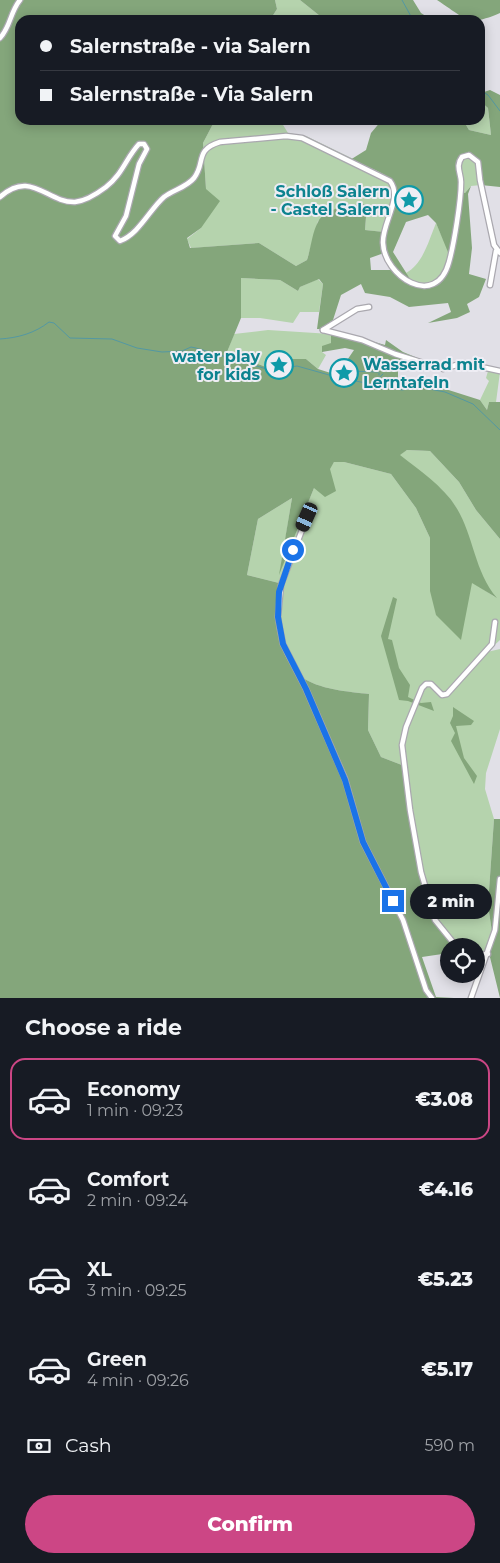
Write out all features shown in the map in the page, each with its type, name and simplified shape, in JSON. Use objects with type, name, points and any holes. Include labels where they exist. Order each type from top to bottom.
[{"type":"street","points":[[0,38],[10,25],[12,12],[20,0]]},
{"type":"street","points":[[0,198],[11,189],[19,186],[37,188],[67,201],[76,202],[108,186],[121,174],[135,148],[139,144],[144,144],[147,149],[140,164],[126,216],[116,233],[117,239],[123,240],[164,197],[195,177],[200,158],[206,149],[214,144],[286,136],[302,138],[388,178],[395,192],[384,232],[384,253],[396,270],[412,282],[424,287],[438,283],[447,270],[461,184],[458,165],[464,155],[473,156],[478,162],[480,180],[498,252],[490,284]]},
{"type":"street","points":[[369,307],[357,309],[323,330],[355,338],[395,354],[443,369],[463,363],[500,371]]},
{"type":"street","points":[[307,517],[288,561],[279,592],[278,617],[283,644],[306,689],[345,780],[363,842],[403,920],[426,990],[432,998]]},
{"type":"street","points":[[450,938],[435,920],[424,887],[410,810],[402,744],[406,727],[422,688],[426,684],[431,684],[442,694],[447,694],[492,644],[496,622]]},
{"type":"street","points":[[472,998],[495,930],[500,879]]},
{"type":"green space","points":[[0,0],[275,0],[277,9],[273,15],[15,15],[15,125],[212,125],[203,143],[206,189],[220,201],[201,228],[187,238],[190,248],[259,243],[296,266],[307,260],[314,231],[318,222],[326,213],[347,206],[367,204],[365,230],[384,232],[392,201],[392,185],[383,174],[350,160],[366,150],[371,133],[378,125],[466,125],[469,130],[491,135],[488,108],[485,105],[485,92],[490,90],[500,95],[500,187],[481,185],[478,162],[473,156],[460,159],[461,191],[465,193],[471,186],[468,194],[472,248],[469,274],[486,279],[479,297],[467,304],[470,312],[457,318],[428,323],[451,312],[448,303],[409,307],[390,297],[365,293],[361,284],[341,295],[333,320],[317,329],[323,284],[319,279],[300,287],[298,291],[280,280],[241,278],[241,318],[227,352],[266,367],[288,359],[306,359],[318,369],[337,375],[354,350],[345,348],[322,352],[322,346],[331,343],[331,334],[354,336],[385,345],[386,340],[403,352],[430,363],[398,366],[398,380],[436,386],[480,400],[487,410],[489,402],[500,402],[500,539],[476,510],[459,482],[430,451],[407,450],[400,455],[438,485],[451,499],[467,530],[483,576],[497,598],[472,583],[461,640],[436,615],[430,591],[430,538],[416,508],[391,474],[344,462],[334,462],[330,469],[336,491],[325,497],[314,488],[279,575],[292,498],[258,519],[247,575],[279,583],[277,595],[278,633],[286,657],[293,668],[302,677],[316,684],[334,689],[369,694],[368,730],[381,757],[407,767],[418,865],[433,921],[446,938],[440,938],[440,954],[422,957],[436,997],[454,998],[0,998]],"holes":[[[428,215],[436,223],[450,257],[438,283],[418,285],[412,282],[393,252],[406,222]],[[384,253],[396,270],[371,270],[370,258]]]},
{"type":"green space","points":[[275,0],[300,0],[319,15],[273,15],[277,9]]},
{"type":"green space","points":[[300,0],[413,0],[424,15],[319,15]]},
{"type":"green space","points":[[437,0],[500,0],[500,13],[485,18],[485,15],[460,15]]},
{"type":"green space","points":[[485,105],[488,108],[491,135],[469,130],[466,125],[485,125]]},
{"type":"green space","points":[[212,125],[283,125],[288,133],[306,136],[384,174],[392,188],[393,195],[391,209],[383,232],[365,230],[367,204],[318,221],[307,260],[296,266],[259,243],[191,248],[187,239],[201,228],[206,189],[203,143]]},
{"type":"green space","points":[[465,155],[477,159],[481,185],[471,186],[465,193],[461,191],[459,162]]},
{"type":"green space","points":[[436,223],[448,250],[449,256],[446,269],[432,286],[412,282],[406,273],[421,258]]},
{"type":"green space","points":[[241,278],[280,280],[298,291],[300,287],[318,279],[323,284],[319,312],[300,312],[293,323],[260,318],[241,318]]},
{"type":"green space","points":[[268,330],[331,334],[331,343],[322,352],[326,355],[318,369],[306,359],[288,359],[266,367],[227,352],[234,334]]},
{"type":"green space","points":[[488,371],[500,372],[496,402],[489,402],[487,410],[480,400],[489,381],[486,378]]},
{"type":"green space","points":[[407,450],[430,451],[459,482],[476,510],[500,539],[500,640],[487,652],[500,649],[500,729],[486,773],[485,789],[494,819],[488,905],[492,932],[488,949],[485,950],[485,938],[446,938],[433,921],[418,865],[407,767],[381,757],[368,730],[369,694],[325,687],[302,677],[286,657],[278,633],[277,595],[279,583],[247,575],[258,519],[292,498],[280,571],[314,488],[334,462],[344,462],[391,474],[416,508],[430,538],[430,591],[472,582],[495,597],[486,586],[456,507],[441,489],[399,455]]},
{"type":"green space","points":[[393,597],[397,599],[388,639],[392,640],[399,668],[410,685],[408,697],[421,703],[431,702],[434,711],[408,701],[399,700],[381,636]]},
{"type":"green space","points":[[453,707],[474,721],[471,725],[456,726],[464,758],[477,776],[474,784],[451,741],[455,733],[450,723],[453,716]]},
{"type":"green space","points":[[494,819],[500,819],[500,998],[488,949],[492,932],[488,905]]},
{"type":"waterway","points":[[402,0],[410,15]]},
{"type":"waterway","points":[[485,93],[500,111]]},
{"type":"waterway","points":[[0,339],[26,334],[49,322],[54,323],[70,338],[112,339],[137,348],[162,352],[182,351],[191,347],[270,370],[297,366],[340,378],[402,390],[419,387],[445,392],[473,404],[500,430]]},
{"type":"waterway","points":[[269,369],[281,362],[293,367]]},
{"type":"waterway","points":[[340,377],[349,371],[378,372]]},
{"type":"waterway","points":[[380,385],[378,379],[383,374]]},
{"type":"place","name":"Schloß Salern - Castel Salern","points":[[409,200]]},
{"type":"place","name":"water play for kids","points":[[279,365]]},
{"type":"place","name":"Wasserrad mit Lerntafeln","points":[[344,373]]},
{"type":"route","points":[[293,550],[284,571],[279,592],[278,617],[283,644],[306,689],[345,780],[363,842],[393,901]]}]
